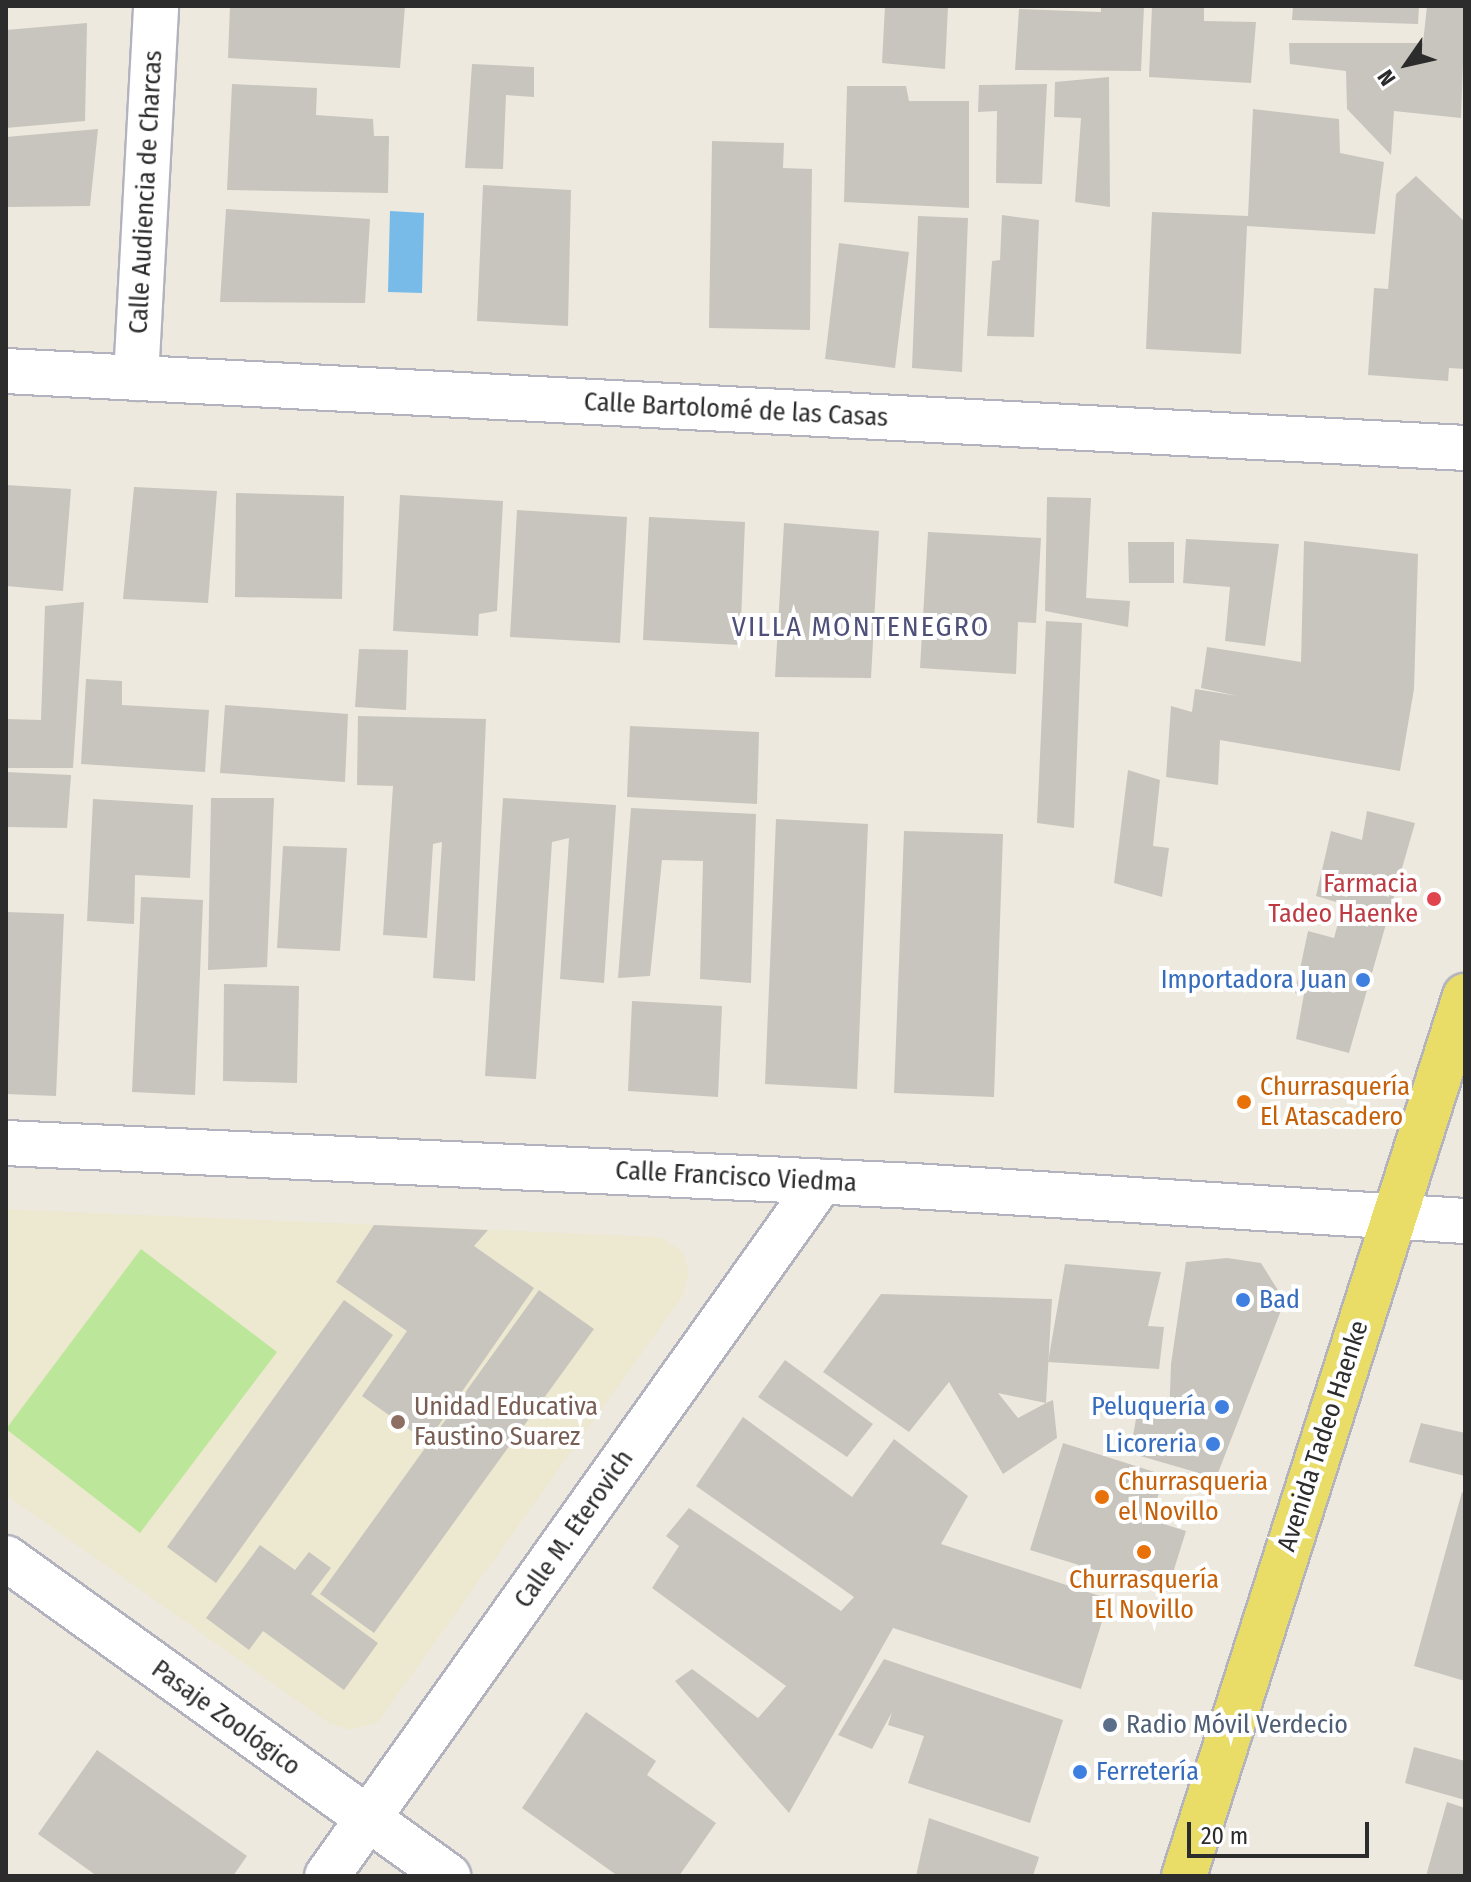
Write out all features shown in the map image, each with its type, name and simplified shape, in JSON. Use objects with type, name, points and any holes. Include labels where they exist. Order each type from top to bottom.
[{"type":"main road","name":"Avenida Tadeo Haenke","points":[[1184,1876],[1465,996]]},
{"type":"street","name":"Calle Audiencia de Charcas","points":[[136,378],[156,6]]},
{"type":"street","name":"Calle Bartolomé de las Casas","points":[[6,371],[1465,448]]},
{"type":"street","name":"Calle Francisco Viedma","points":[[6,1143],[821,1182],[1394,1214],[1465,1221]]},
{"type":"street","name":"Calle M. Eterovich","points":[[327,1876],[821,1182]]},
{"type":"street","name":"Pasaje Zoológico","points":[[6,1558],[448,1876]]},
{"type":"shaded area","points":[[6,1209],[660,1237],[683,1252],[689,1273],[682,1297],[378,1722],[351,1730],[330,1724],[6,1495]]},
{"type":"green space","points":[[141,1249],[277,1352],[140,1533],[6,1429]]},
{"type":"water","points":[[390,211],[424,213],[422,293],[388,292]]},
{"type":"building","points":[[230,6],[405,6],[400,68],[228,58]]},
{"type":"building","points":[[885,6],[948,6],[945,69],[882,63]]},
{"type":"building","points":[[1101,6],[1144,6],[1141,71],[1015,70],[1019,9],[1101,12]]},
{"type":"building","points":[[1152,6],[1204,6],[1204,21],[1256,22],[1251,83],[1149,77]]},
{"type":"building","points":[[1293,6],[1419,6],[1418,24],[1292,20]]},
{"type":"building","points":[[1427,6],[1465,6],[1461,118],[1394,111],[1391,155],[1347,109],[1346,71],[1290,64],[1289,43],[1423,43]]},
{"type":"building","points":[[87,23],[85,121],[6,128],[6,30]]},
{"type":"building","points":[[472,64],[534,67],[534,97],[506,95],[503,169],[465,168]]},
{"type":"building","points":[[1109,77],[1110,207],[1075,202],[1081,118],[1054,117],[1055,82]]},
{"type":"building","points":[[232,84],[317,88],[316,115],[373,119],[374,136],[389,136],[388,193],[227,190]]},
{"type":"building","points":[[1047,84],[1042,184],[996,183],[997,111],[978,112],[979,85]]},
{"type":"building","points":[[847,86],[906,86],[909,101],[969,101],[969,208],[844,202]]},
{"type":"building","points":[[1253,109],[1339,119],[1340,153],[1384,162],[1375,234],[1247,226],[1241,354],[1146,349],[1152,212],[1248,216]]},
{"type":"building","points":[[98,129],[90,206],[6,207],[6,137]]},
{"type":"building","points":[[712,141],[784,143],[783,168],[812,169],[810,330],[709,328]]},
{"type":"building","points":[[1416,176],[1465,222],[1465,369],[1449,368],[1448,381],[1368,375],[1374,288],[1388,289],[1396,194]]},
{"type":"building","points":[[483,185],[571,190],[568,326],[477,321]]},
{"type":"building","points":[[226,209],[370,219],[365,303],[220,302]]},
{"type":"building","points":[[1002,215],[1039,220],[1034,337],[987,336],[992,261],[1000,260]]},
{"type":"building","points":[[918,216],[968,218],[962,372],[912,368]]},
{"type":"building","points":[[839,243],[909,252],[895,368],[825,359]]},
{"type":"building","points":[[6,485],[71,489],[63,591],[6,586]]},
{"type":"building","points":[[134,487],[217,491],[208,603],[123,599]]},
{"type":"building","points":[[236,493],[344,496],[342,599],[235,597]]},
{"type":"building","points":[[400,495],[503,501],[497,611],[479,614],[478,636],[393,631]]},
{"type":"building","points":[[1047,497],[1091,498],[1086,598],[1130,601],[1128,627],[1045,611]]},
{"type":"building","points":[[517,510],[627,517],[620,643],[510,637]]},
{"type":"building","points":[[649,517],[745,522],[740,645],[643,640]]},
{"type":"building","points":[[784,523],[879,531],[871,678],[775,677]]},
{"type":"building","points":[[928,532],[1041,538],[1036,623],[1018,622],[1016,674],[920,668]]},
{"type":"building","points":[[1186,539],[1279,544],[1265,646],[1225,641],[1230,587],[1183,583]]},
{"type":"building","points":[[1304,541],[1418,554],[1414,689],[1400,771],[1220,740],[1218,785],[1166,777],[1171,706],[1192,712],[1195,689],[1238,696],[1201,688],[1207,647],[1301,662]]},
{"type":"building","points":[[1128,542],[1174,542],[1174,583],[1129,583]]},
{"type":"building","points":[[84,602],[73,768],[6,768],[6,719],[41,720],[45,606]]},
{"type":"building","points":[[1046,621],[1082,623],[1074,828],[1037,823]]},
{"type":"building","points":[[359,649],[408,650],[406,710],[355,707]]},
{"type":"building","points":[[86,679],[122,681],[122,705],[209,710],[205,772],[81,764]]},
{"type":"building","points":[[225,705],[348,714],[345,782],[220,773]]},
{"type":"building","points":[[358,716],[486,719],[475,981],[433,978],[442,842],[433,844],[427,938],[383,935],[393,786],[357,785]]},
{"type":"building","points":[[630,726],[759,732],[757,804],[627,797]]},
{"type":"building","points":[[1128,770],[1160,780],[1153,846],[1169,848],[1162,897],[1114,883]]},
{"type":"building","points":[[6,772],[71,775],[67,828],[6,827]]},
{"type":"building","points":[[211,798],[274,798],[267,967],[208,970]]},
{"type":"building","points":[[503,798],[616,805],[604,983],[560,979],[569,838],[552,842],[536,1079],[485,1076]]},
{"type":"building","points":[[93,799],[193,805],[190,878],[135,875],[134,924],[87,921]]},
{"type":"building","points":[[631,808],[756,814],[751,983],[700,979],[703,861],[662,860],[650,976],[618,978]]},
{"type":"building","points":[[1367,811],[1415,823],[1349,1053],[1296,1039],[1304,994],[1295,993],[1308,931],[1334,938],[1343,904],[1316,896],[1331,831],[1362,840]]},
{"type":"building","points":[[776,819],[868,824],[857,1089],[765,1084]]},
{"type":"building","points":[[904,831],[1003,834],[994,1097],[894,1093]]},
{"type":"building","points":[[283,846],[347,848],[340,951],[277,948]]},
{"type":"building","points":[[141,897],[203,900],[195,1095],[132,1092]]},
{"type":"building","points":[[6,912],[64,914],[56,1096],[6,1094]]},
{"type":"building","points":[[224,984],[299,986],[297,1083],[223,1081]]},
{"type":"building","points":[[632,1001],[722,1006],[718,1097],[628,1091]]},
{"type":"building","points":[[374,1225],[488,1230],[474,1246],[534,1288],[427,1442],[362,1396],[407,1331],[336,1282]]},
{"type":"building","points":[[1227,1258],[1261,1263],[1281,1295],[1280,1313],[1216,1478],[1130,1453],[1137,1413],[1169,1419],[1171,1364],[1186,1262]]},
{"type":"building","points":[[1065,1264],[1161,1272],[1148,1326],[1164,1327],[1159,1369],[1048,1362]]},
{"type":"building","points":[[539,1290],[594,1329],[374,1633],[320,1594]]},
{"type":"building","points":[[881,1294],[1052,1299],[1046,1403],[1053,1400],[1057,1438],[1003,1474],[949,1382],[909,1432],[823,1372]],"holes":[[[998,1393],[1046,1403],[1018,1418]]]},
{"type":"building","points":[[344,1300],[393,1335],[216,1583],[167,1547]]},
{"type":"building","points":[[785,1360],[873,1424],[847,1457],[758,1397]]},
{"type":"building","points":[[743,1417],[852,1497],[894,1439],[968,1496],[941,1544],[1109,1599],[1081,1689],[893,1628],[789,1813],[675,1681],[692,1669],[758,1718],[786,1686],[652,1588],[679,1546],[666,1536],[689,1508],[841,1611],[854,1597],[696,1486]]},
{"type":"building","points":[[1421,1423],[1465,1433],[1465,1476],[1409,1462]]},
{"type":"building","name":"Churrasqueria el Novillo","points":[[1063,1443],[1164,1475],[1151,1520],[1186,1531],[1167,1592],[1030,1550]]},
{"type":"building","points":[[1462,1492],[1465,1494],[1465,1681],[1414,1666]]},
{"type":"building","points":[[260,1545],[295,1570],[309,1552],[331,1568],[311,1594],[378,1643],[344,1690],[263,1631],[249,1650],[206,1618]]},
{"type":"building","points":[[884,1659],[1063,1720],[1030,1823],[908,1783],[924,1736],[888,1725],[892,1712],[872,1749],[838,1735]]},
{"type":"building","points":[[586,1712],[656,1761],[647,1775],[716,1823],[679,1876],[618,1876],[522,1808]]},
{"type":"building","points":[[1414,1747],[1465,1761],[1465,1800],[1405,1783]]},
{"type":"building","points":[[97,1750],[247,1856],[233,1876],[97,1876],[38,1834]]},
{"type":"building","points":[[1447,1802],[1465,1808],[1465,1876],[1426,1876]]},
{"type":"building","points":[[929,1818],[1039,1857],[1033,1876],[916,1876]]},
{"type":"place","name":"Farmacia Tadeo Haenke","points":[[1434,899]]},
{"type":"place","name":"Importadora Juan","points":[[1363,980]]},
{"type":"place","name":"Churrasquería El Atascadero","points":[[1244,1102]]},
{"type":"place","name":"Bad","points":[[1243,1300]]},
{"type":"place","name":"Peluquería","points":[[1222,1407]]},
{"type":"place","name":"Unidad Educativa Faustino Suarez","points":[[398,1422]]},
{"type":"place","name":"Licoreria","points":[[1213,1444]]},
{"type":"place","name":"Churrasqueria el Novillo","points":[[1102,1497]]},
{"type":"place","name":"Churrasquería El Novillo","points":[[1144,1552]]},
{"type":"place","name":"Radio Móvil Verdecio","points":[[1110,1725]]},
{"type":"place","name":"Ferretería","points":[[1080,1772]]},
{"type":"district","name":"VILLA MONTENEGRO","points":[[861,627]]}]
